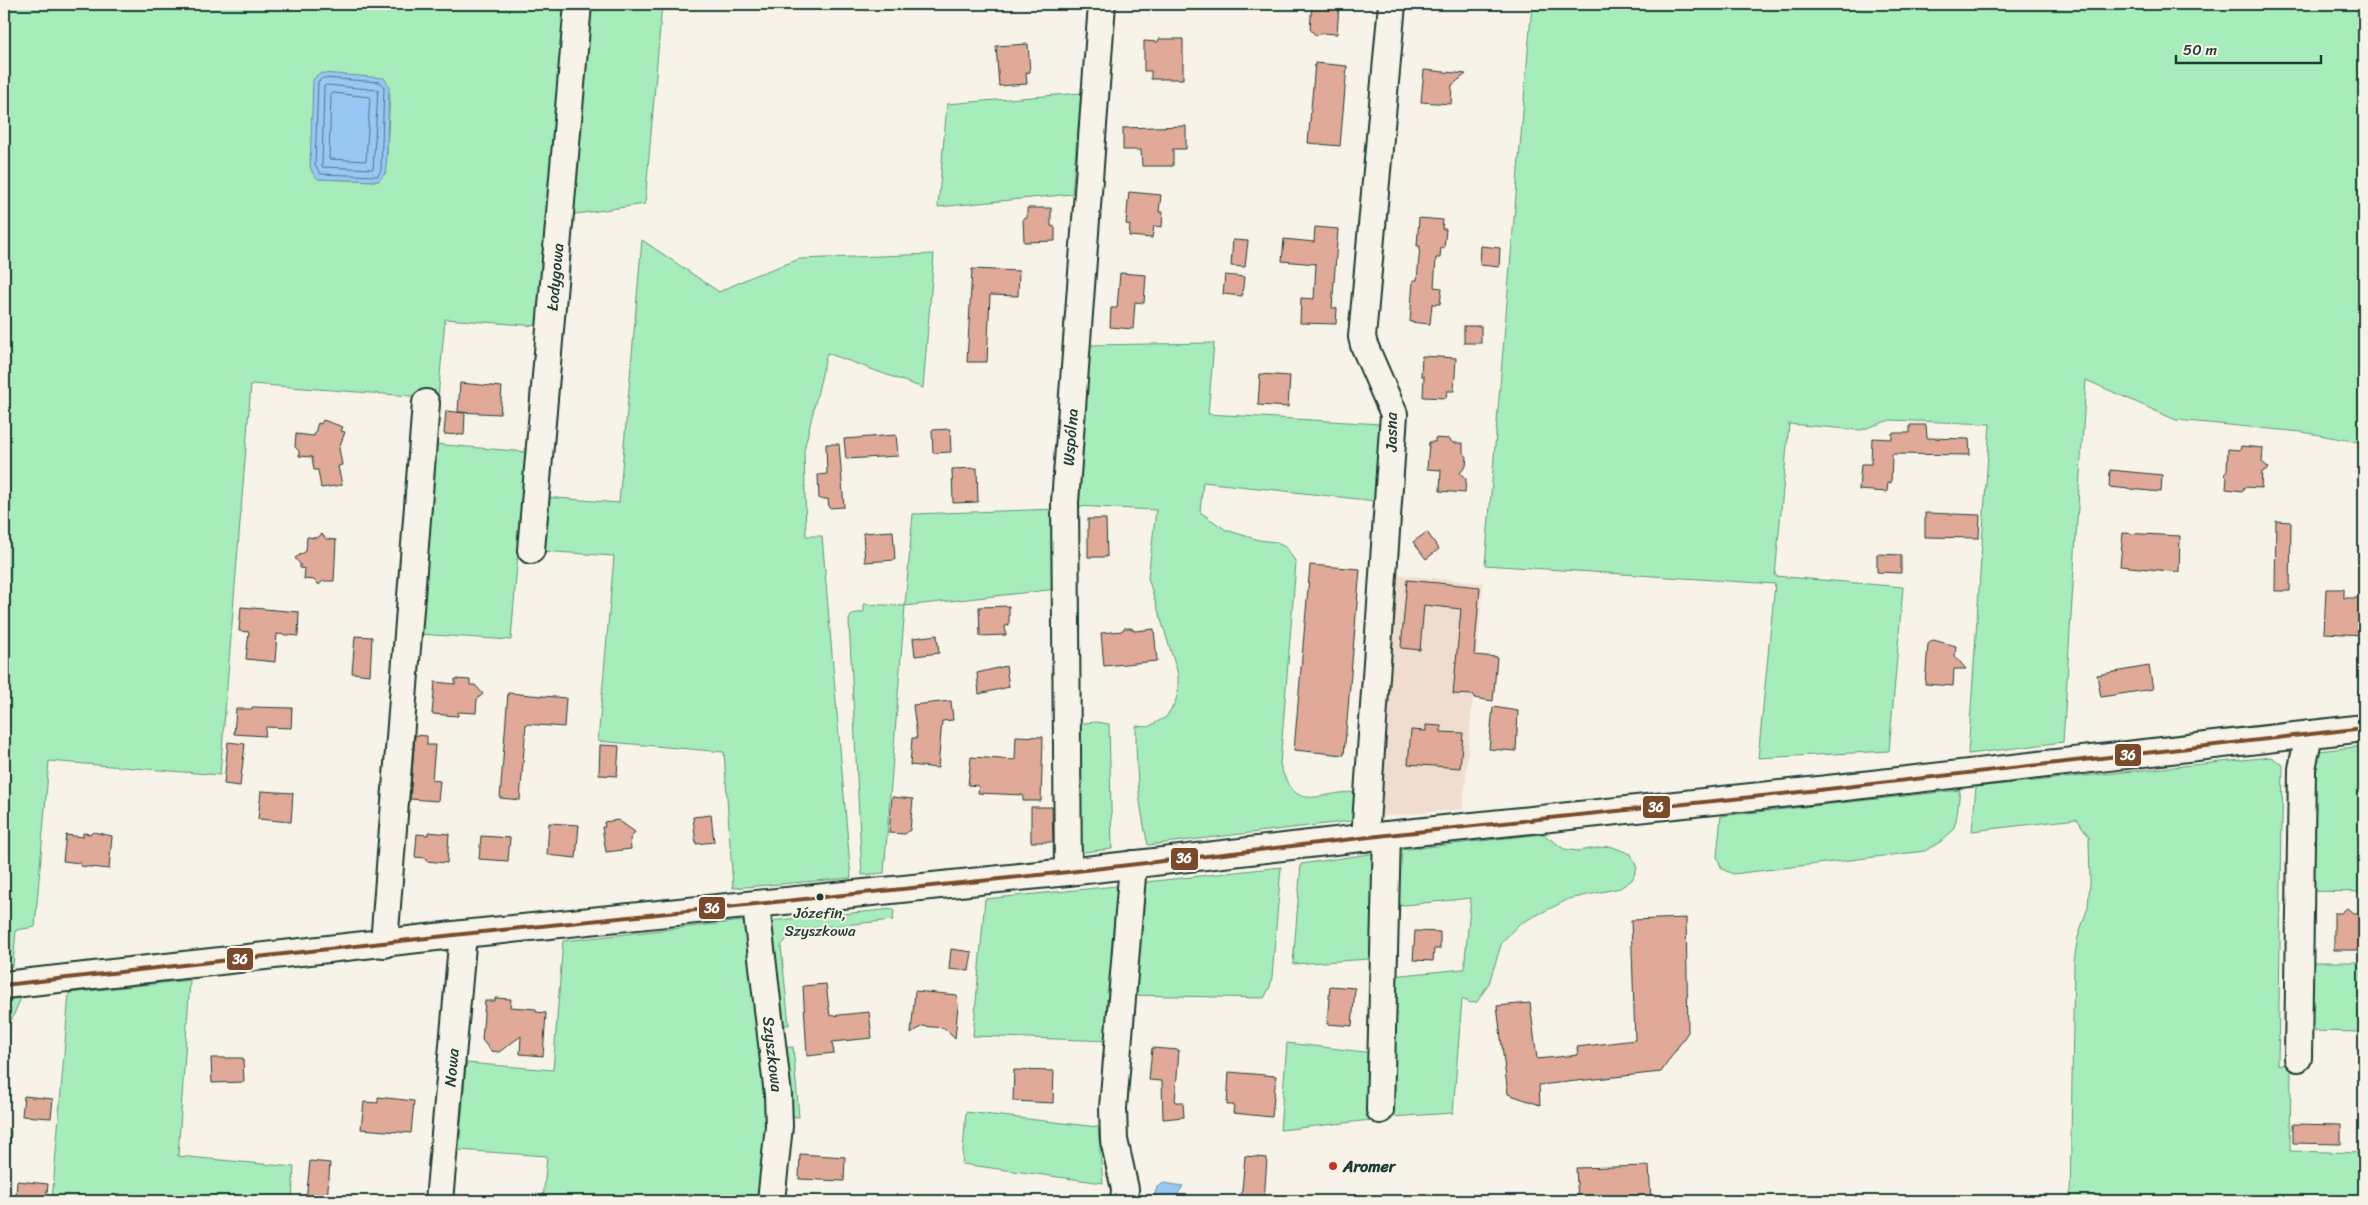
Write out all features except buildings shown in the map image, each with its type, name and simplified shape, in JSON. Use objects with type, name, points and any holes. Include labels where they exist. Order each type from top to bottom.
[{"type":"street","name":"Łodygowa","points":[[530,550],[578,4]]},
{"type":"street","name":"Wspólna","points":[[1068,872],[1065,502],[1102,4]]},
{"type":"street","name":"Jasna","points":[[1380,1110],[1376,836],[1394,414],[1362,337],[1392,4]]},
{"type":"street","points":[[384,944],[426,404]]},
{"type":"street","points":[[4,985],[463,934],[756,906],[1376,836],[1819,790],[2364,728]]},
{"type":"street","points":[[2298,1058],[2302,769],[2309,734]]},
{"type":"street","points":[[1124,1201],[1125,1189],[1114,1140],[1113,1108],[1133,864]]},
{"type":"street","name":"Szyszkowa","points":[[756,906],[778,1095],[779,1126],[771,1201]]},
{"type":"street","name":"Nowa","points":[[439,1201],[463,934]]},
{"type":"shaded area","points":[[1392,574],[1483,583],[1463,809],[1377,817]]},
{"type":"green space","points":[[4,4],[566,4],[538,326],[445,319],[438,398],[251,384],[220,775],[49,761],[35,927],[16,930],[13,966],[4,967]],"holes":[[[390,93],[386,172],[378,181],[318,179],[313,174]]]},
{"type":"green space","points":[[588,4],[662,4],[645,204],[570,215]]},
{"type":"green space","points":[[1532,4],[2364,4],[2364,443],[2302,432],[2176,420],[2086,380],[2063,742],[1968,754],[1990,424],[1890,420],[1861,430],[1789,424],[1775,576],[1903,587],[1889,751],[1758,758],[1775,584],[1485,565]]},
{"type":"green space","points":[[1081,93],[1072,194],[938,207],[947,104]]},
{"type":"green space","points":[[642,240],[719,292],[753,276],[800,259],[934,254],[923,388],[827,353],[804,450],[806,536],[822,536],[851,878],[733,888],[724,752],[598,741],[614,556],[541,551],[545,497],[619,503]]},
{"type":"green space","points":[[1214,343],[1208,414],[1381,424],[1376,501],[1203,482],[1200,512],[1226,530],[1259,540],[1275,542],[1287,548],[1296,563],[1280,764],[1287,781],[1294,791],[1303,796],[1312,797],[1347,792],[1361,793],[1359,820],[1148,845],[1138,786],[1136,726],[1148,727],[1166,717],[1175,703],[1178,692],[1178,674],[1148,578],[1156,510],[1074,506],[1090,345]]},
{"type":"green space","points":[[434,444],[526,452],[511,640],[418,634]]},
{"type":"green space","points":[[1058,509],[1057,589],[905,606],[913,514]]},
{"type":"green space","points":[[864,604],[905,606],[884,873],[862,875],[849,620],[852,614],[864,612]]},
{"type":"green space","points":[[1096,722],[1109,724],[1112,849],[1073,853],[1074,724]]},
{"type":"green space","points":[[2364,746],[2364,892],[2305,891],[2306,765],[2318,751]]},
{"type":"green space","points":[[2271,757],[2283,765],[2278,1064],[2291,1066],[2290,1151],[2364,1153],[2364,1201],[2070,1201],[2074,961],[2078,937],[2088,907],[2090,882],[2089,837],[2077,819],[1972,831],[1976,787]]},
{"type":"green space","points":[[1960,790],[1954,827],[1945,839],[1925,851],[1733,874],[1722,869],[1717,857],[1721,816]]},
{"type":"green space","points":[[1543,834],[1564,849],[1577,851],[1610,846],[1631,854],[1637,868],[1632,880],[1620,888],[1569,899],[1519,924],[1502,942],[1489,983],[1477,1002],[1471,1003],[1462,999],[1453,1113],[1391,1117],[1391,976],[1464,969],[1471,898],[1396,906],[1400,850]]},
{"type":"green space","points":[[1376,853],[1369,959],[1293,964],[1301,864]]},
{"type":"green space","points":[[1281,867],[1272,977],[1270,987],[1264,998],[1128,995],[1137,883]]},
{"type":"green space","points":[[1126,885],[1112,1041],[973,1036],[985,899]]},
{"type":"green space","points":[[894,909],[893,920],[794,930],[781,946],[789,1025],[780,1025],[769,921]]},
{"type":"green space","points":[[743,921],[748,931],[770,1089],[763,1201],[543,1201],[547,1156],[459,1150],[466,1063],[553,1070],[563,941]]},
{"type":"green space","points":[[2305,962],[2364,962],[2364,1032],[2306,1031]]},
{"type":"green space","points":[[190,980],[178,1156],[294,1167],[292,1201],[52,1201],[69,993]]},
{"type":"green space","points":[[21,998],[10,1023],[4,1094],[4,1000]]},
{"type":"green space","points":[[1287,1043],[1373,1053],[1371,1120],[1280,1130]]},
{"type":"green space","points":[[793,1047],[799,1117],[788,1116],[782,1048]]},
{"type":"green space","points":[[966,1112],[1098,1127],[1103,1183],[962,1164]]},
{"type":"green space","points":[[4,1125],[11,1131],[5,1201],[4,1201]]},
{"type":"water","points":[[323,73],[384,78],[389,86],[386,172],[379,181],[318,179],[313,174],[310,166],[313,80],[317,75]]},
{"type":"water","points":[[1164,1183],[1183,1186],[1177,1195],[1176,1201],[1153,1201],[1157,1187]]},
{"type":"transit line","name":"36","points":[[4,985],[463,934],[1068,872],[1387,835],[1819,790],[2364,728]]},
{"type":"place","name":"Józefin, Szyszkowa","points":[[820,897]]},
{"type":"place","name":"Aromer","points":[[1333,1166]]}]
